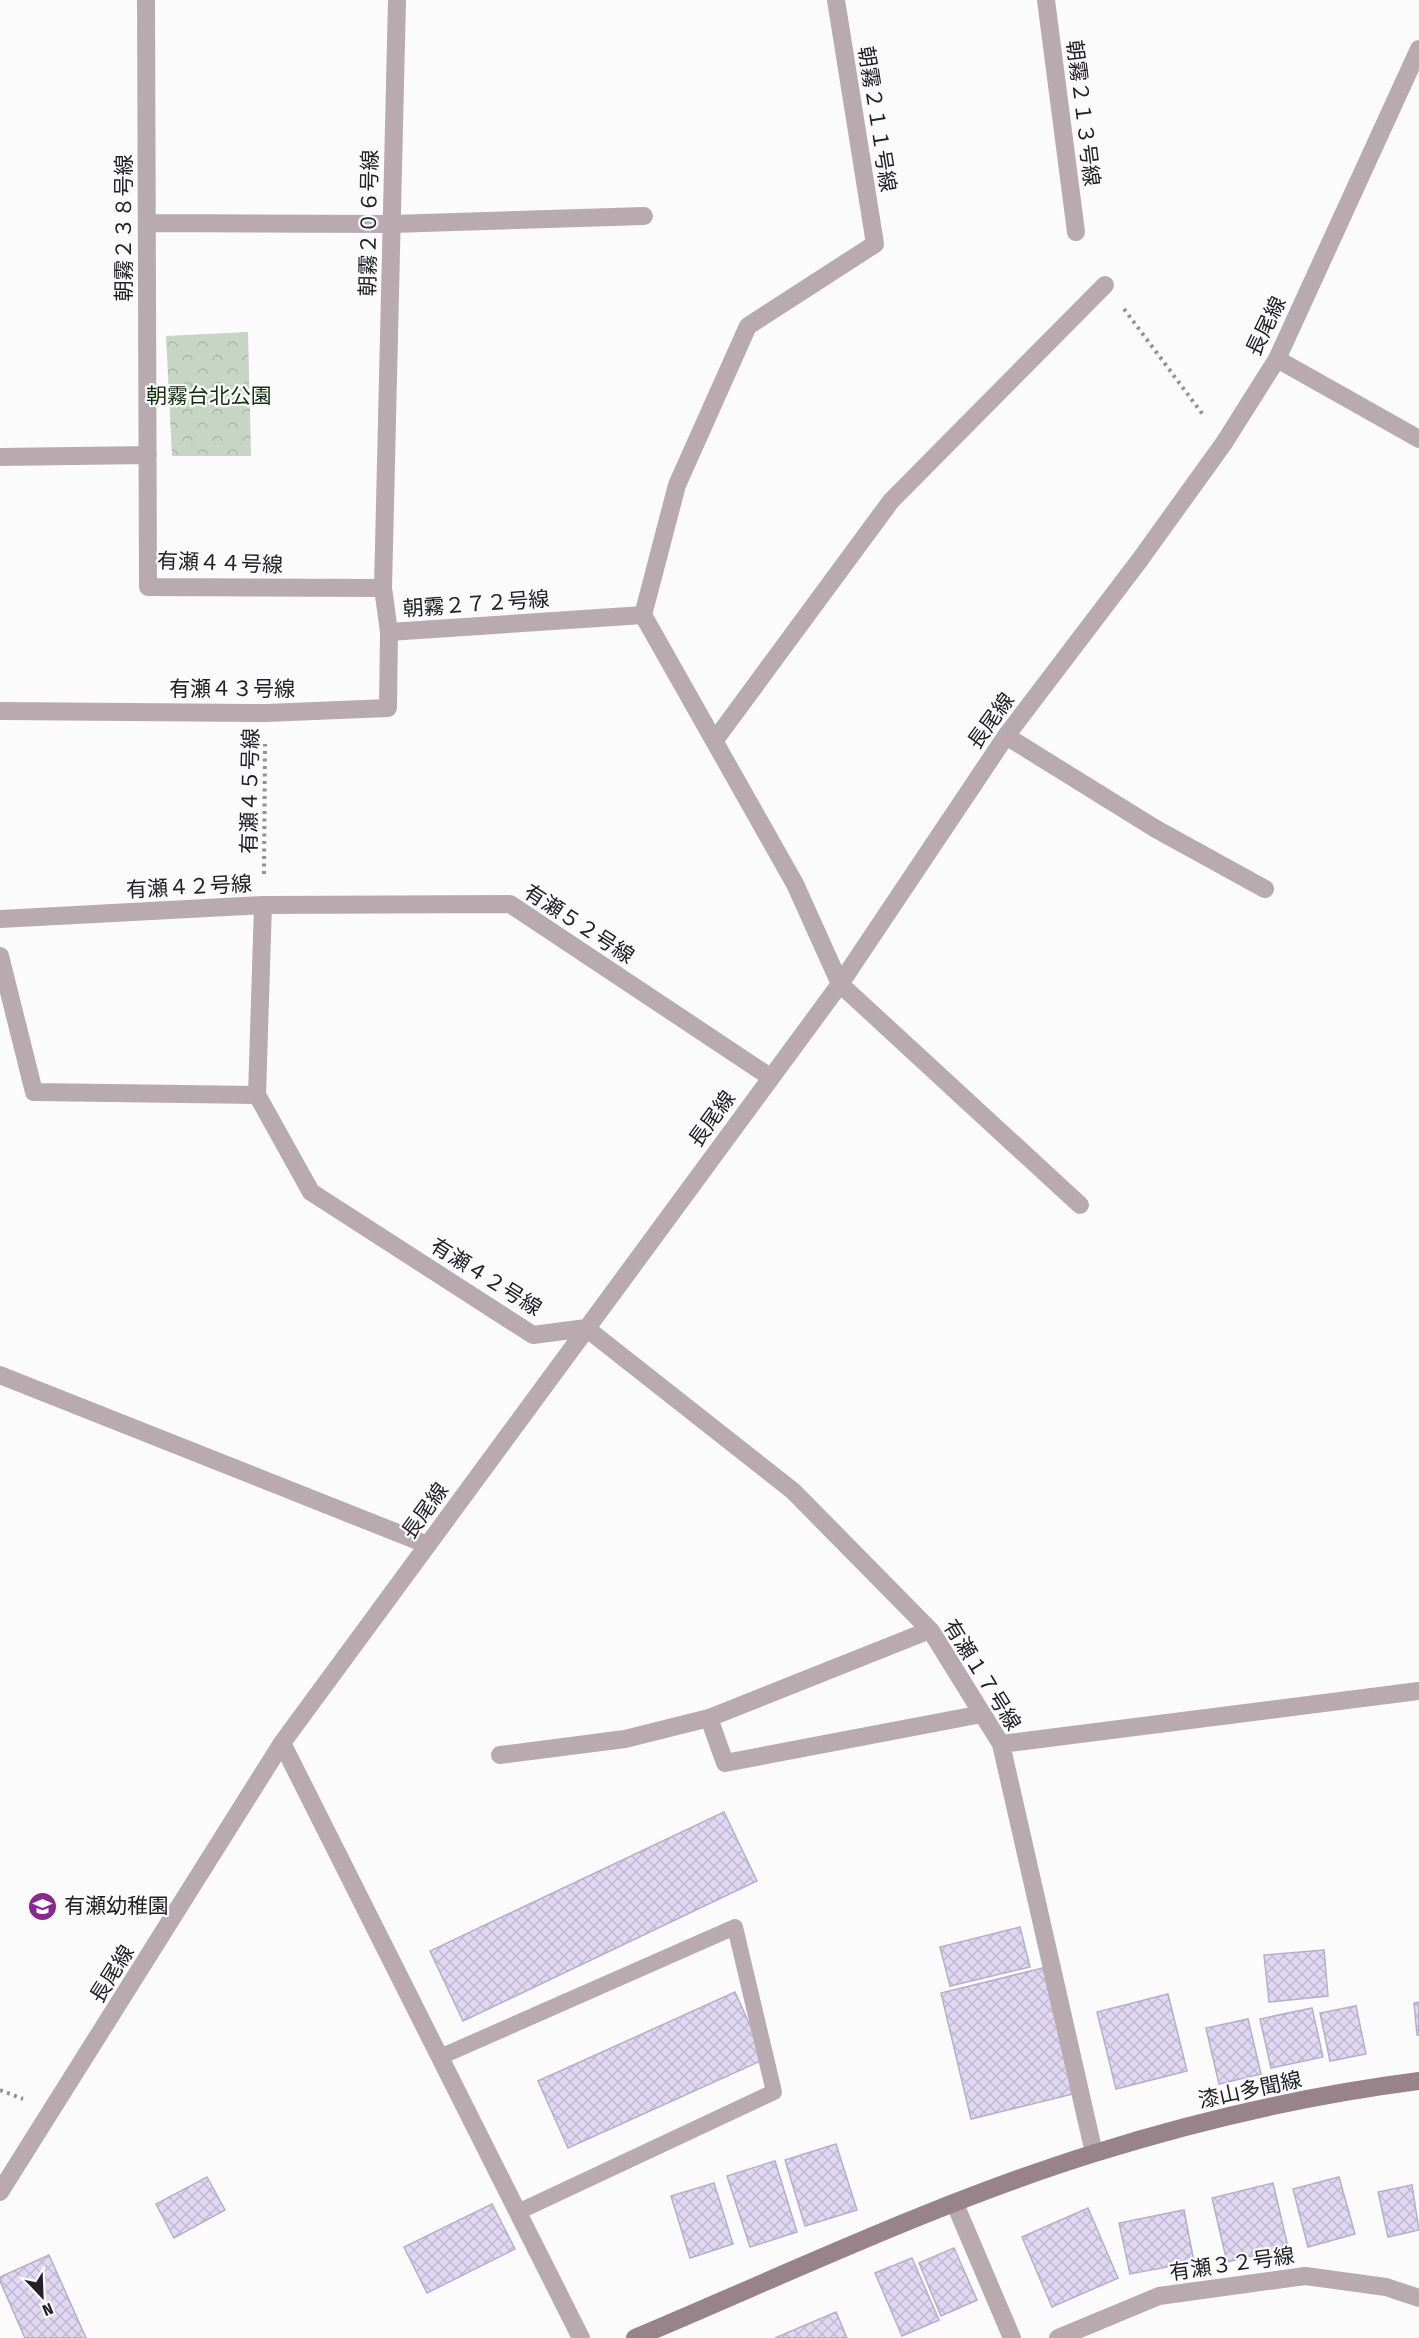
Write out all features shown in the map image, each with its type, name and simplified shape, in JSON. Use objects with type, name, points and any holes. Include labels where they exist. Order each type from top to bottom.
[{"type":"street","name":"朝霧２３８号線","points":[[146,0],[148,455]]},
{"type":"street","name":"朝霧２０６号線","points":[[386,448],[397,0]]},
{"type":"street","name":"朝霧２１１号線","points":[[643,615],[677,485],[748,326],[874,244],[836,0]]},
{"type":"street","name":"朝霧２１３号線","points":[[1046,0],[1076,232]]},
{"type":"street","name":"長尾線","points":[[0,2192],[282,1743],[840,984],[1006,736],[1139,561],[1224,443],[1277,359],[1419,49]]},
{"type":"street","points":[[147,223],[392,224],[644,216]]},
{"type":"street","points":[[715,740],[891,501],[1105,285]]},
{"type":"street","points":[[1277,359],[1419,439]]},
{"type":"street","name":"朝霧２７２号線","points":[[386,448],[383,588],[389,632],[643,615]]},
{"type":"street","points":[[0,457],[148,455]]},
{"type":"street","name":"有瀬４４号線","points":[[148,455],[148,587],[383,588]]},
{"type":"street","points":[[643,615],[795,884],[840,984],[1080,1205]]},
{"type":"street","name":"有瀬４３号線","points":[[0,711],[266,713],[388,708],[389,632]]},
{"type":"street","points":[[1006,736],[1156,829],[1265,889]]},
{"type":"street","name":"有瀬５２号線","points":[[263,905],[510,904],[770,1077]]},
{"type":"street","name":"有瀬４２号線","points":[[0,919],[263,905],[257,1095],[311,1192],[533,1335],[586,1328]]},
{"type":"street","points":[[0,956],[34,1092],[257,1095]]},
{"type":"street","name":"有瀬１７号線","points":[[586,1328],[793,1491],[930,1630],[1001,1744],[1094,2153]]},
{"type":"street","points":[[0,1375],[428,1545]]},
{"type":"street","points":[[500,1755],[625,1739],[709,1718],[930,1630]]},
{"type":"street","points":[[1001,1744],[1419,1691]]},
{"type":"street","points":[[709,1718],[725,1763],[982,1714]]},
{"type":"street","points":[[282,1743],[581,2338]]},
{"type":"street","name":"漆山多聞線","points":[[635,2338],[956,2204],[1094,2153],[1216,2119],[1378,2086],[1419,2081]]},
{"type":"street","points":[[956,2204],[1012,2338]]},
{"type":"street","name":"有瀬３２号線","points":[[1058,2338],[1159,2296],[1305,2276],[1386,2287],[1419,2298]]},
{"type":"lane","points":[[440,2057],[735,1927],[774,2092],[518,2212]]},
{"type":"path","points":[[1105,285],[1224,443]]},
{"type":"path","name":"有瀬４５号線","points":[[263,905],[266,713]]},
{"type":"green space","name":"朝霧台北公園","points":[[248,332],[251,456],[172,456],[166,336]]},
{"type":"building","points":[[724,1812],[757,1881],[463,2021],[430,1951]]},
{"type":"building","points":[[1020,1927],[1030,1967],[950,1986],[940,1947]]},
{"type":"building","points":[[1324,1950],[1328,1996],[1269,2002],[1264,1955]]},
{"type":"building","points":[[1043,1968],[1073,2094],[971,2119],[941,1993]]},
{"type":"building","points":[[735,1992],[765,2059],[568,2148],[538,2081]]},
{"type":"building","points":[[1168,1994],[1187,2071],[1116,2089],[1097,2012]]},
{"type":"building","points":[[1419,2002],[1419,2035],[1417,2035],[1414,2003]]},
{"type":"building","points":[[1356,2006],[1366,2054],[1330,2061],[1320,2013]]},
{"type":"building","points":[[1312,2008],[1323,2057],[1271,2068],[1260,2019]]},
{"type":"building","points":[[1248,2019],[1261,2074],[1219,2084],[1206,2028]]},
{"type":"building","points":[[836,2144],[857,2210],[805,2226],[785,2160]]},
{"type":"building","points":[[775,2161],[797,2232],[750,2247],[727,2176]]},
{"type":"building","points":[[207,2177],[225,2210],[174,2238],[156,2204]]},
{"type":"building","points":[[1339,2177],[1355,2234],[1308,2247],[1293,2189]]},
{"type":"building","points":[[714,2183],[733,2244],[690,2258],[671,2196]]},
{"type":"building","points":[[1273,2183],[1288,2247],[1227,2262],[1212,2198]]},
{"type":"building","points":[[1412,2185],[1419,2230],[1388,2237],[1378,2192]]},
{"type":"building","points":[[492,2204],[515,2249],[427,2293],[404,2247]]},
{"type":"building","points":[[1088,2208],[1118,2278],[1052,2307],[1022,2237]]},
{"type":"building","points":[[1184,2210],[1194,2262],[1130,2274],[1119,2223]]},
{"type":"building","points":[[954,2248],[977,2300],[941,2316],[919,2263]]},
{"type":"building","points":[[49,2255],[86,2338],[25,2338],[0,2277]]},
{"type":"building","points":[[912,2258],[939,2320],[902,2336],[875,2273]]},
{"type":"building","points":[[836,2312],[847,2338],[775,2338]]},
{"type":"place","name":"有瀬幼稚園","points":[[43,1906]]}]
